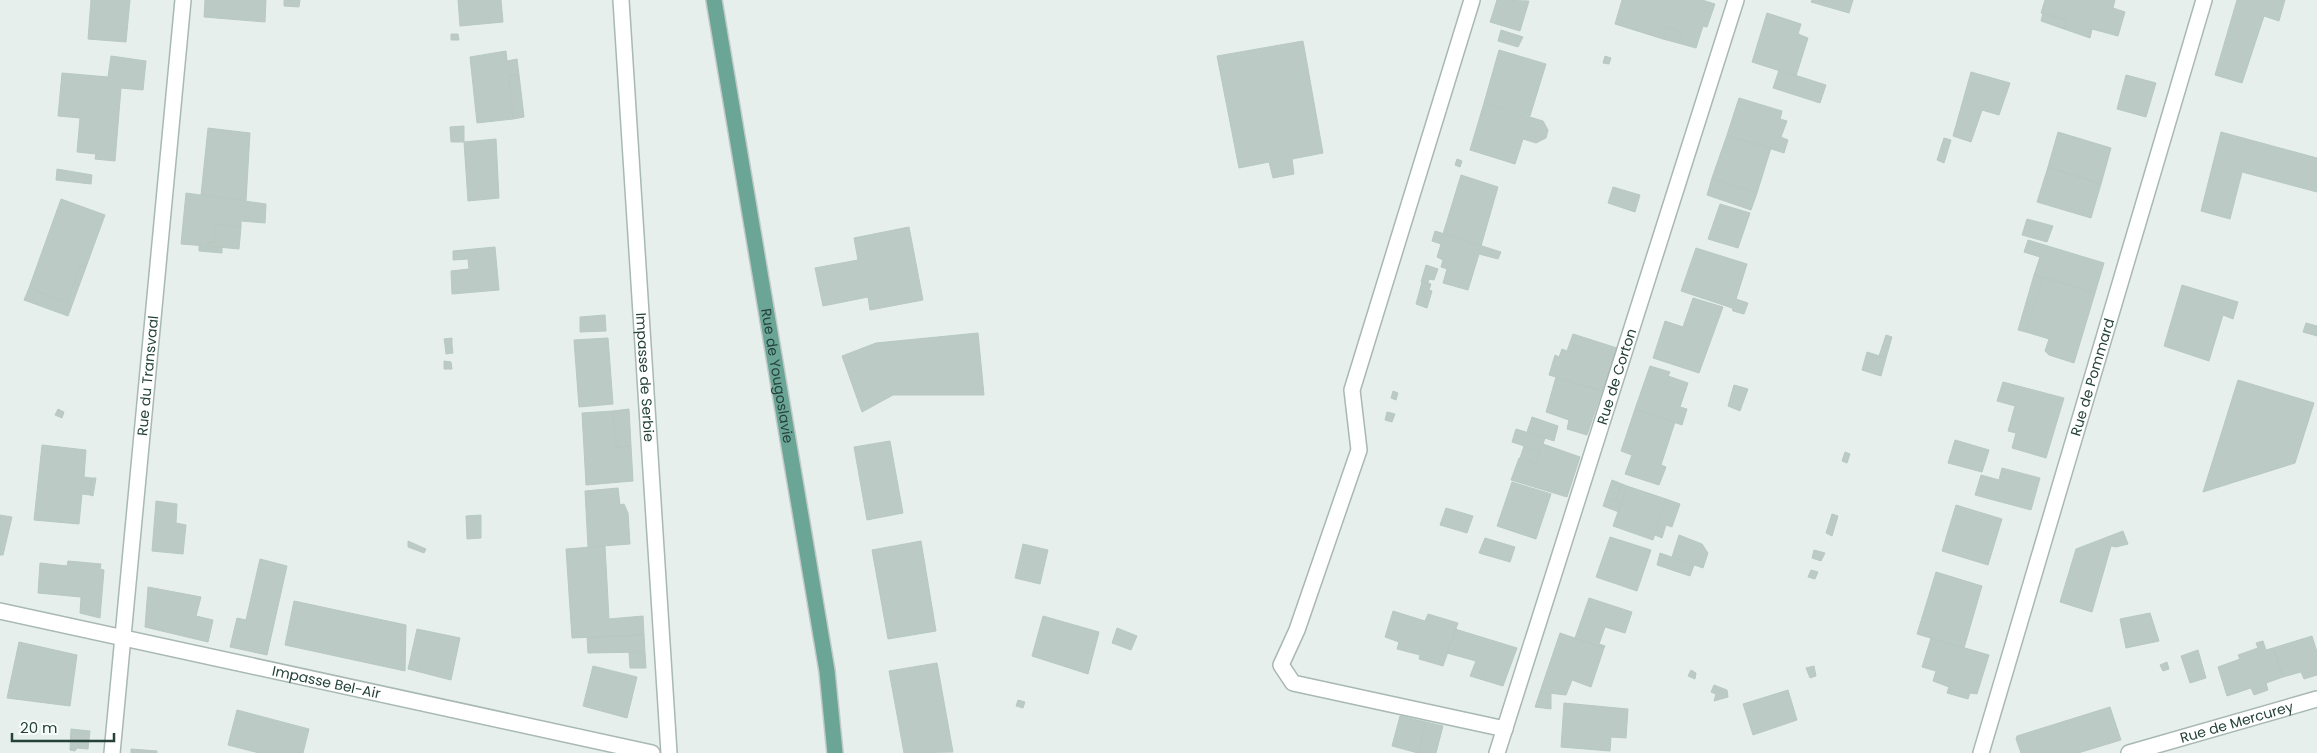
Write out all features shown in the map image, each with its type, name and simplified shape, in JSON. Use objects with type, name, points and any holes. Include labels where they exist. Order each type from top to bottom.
[{"type":"main road","name":"Rue de Yougoslavie","points":[[714,0],[827,670],[835,753]]},
{"type":"street","name":"Rue du Transvaal","points":[[112,753],[183,0]]},
{"type":"street","name":"Impasse de Serbie","points":[[621,0],[669,753]]},
{"type":"street","points":[[1472,0],[1352,390],[1359,450],[1297,630],[1281,666],[1293,683],[1505,729]]},
{"type":"street","name":"Rue de Corton","points":[[1497,753],[1736,0]]},
{"type":"street","name":"Rue de Pommard","points":[[1981,753],[2204,0]]},
{"type":"street","name":"Impasse Bel-Air","points":[[0,611],[652,753]]},
{"type":"street","name":"Rue de Mercurey","points":[[2129,753],[2317,699]]},
{"type":"building","points":[[91,0],[130,0],[126,42],[88,39]]},
{"type":"building","points":[[205,0],[266,0],[265,22],[204,17]]},
{"type":"building","points":[[284,0],[300,0],[299,7],[284,6]]},
{"type":"building","points":[[458,0],[501,0],[503,22],[460,26]]},
{"type":"building","points":[[1497,0],[1529,1],[1520,31],[1490,22]]},
{"type":"building","points":[[1622,0],[1702,0],[1715,4],[1707,27],[1703,26],[1696,48],[1678,43],[1682,32],[1667,27],[1663,39],[1615,24]]},
{"type":"building","points":[[1812,0],[1853,0],[1849,13],[1811,2]]},
{"type":"building","points":[[2045,0],[2115,0],[2113,8],[2125,12],[2118,36],[2092,29],[2090,38],[2064,29],[2067,21],[2041,13]]},
{"type":"building","points":[[2237,0],[2285,0],[2279,21],[2264,16],[2242,83],[2215,75]]},
{"type":"building","points":[[1767,13],[1801,24],[1798,34],[1808,38],[1796,76],[1752,62]]},
{"type":"building","points":[[2043,13],[2067,21],[2064,29],[2041,21]]},
{"type":"building","points":[[1667,27],[1682,32],[1678,43],[1663,39]]},
{"type":"building","points":[[1501,30],[1523,37],[1518,47],[1498,41]]},
{"type":"building","points":[[451,34],[458,34],[459,40],[451,40]]},
{"type":"building","points":[[1303,41],[1323,153],[1292,159],[1294,174],[1273,178],[1269,162],[1239,168],[1217,56]]},
{"type":"building","points":[[1499,50],[1546,64],[1530,116],[1484,103]]},
{"type":"building","points":[[506,51],[507,61],[517,59],[519,75],[509,76],[513,119],[477,123],[470,57]]},
{"type":"building","points":[[111,56],[146,61],[143,90],[121,88],[115,161],[95,159],[96,154],[77,152],[80,118],[58,116],[62,73],[108,77]]},
{"type":"building","points":[[1605,56],[1611,58],[1609,64],[1603,63]]},
{"type":"building","points":[[1779,70],[1826,85],[1820,103],[1773,88]]},
{"type":"building","points":[[1971,72],[2010,83],[1999,115],[1982,110],[1971,142],[1953,136]]},
{"type":"building","points":[[519,75],[524,117],[513,119],[509,76]]},
{"type":"building","points":[[2126,75],[2156,83],[2146,117],[2117,109]]},
{"type":"building","points":[[1739,98],[1782,111],[1780,119],[1787,121],[1781,137],[1788,140],[1784,153],[1727,135]]},
{"type":"building","points":[[1484,103],[1543,121],[1548,130],[1546,138],[1536,143],[1523,139],[1515,164],[1470,150]]},
{"type":"building","points":[[464,126],[464,142],[451,142],[450,127]]},
{"type":"building","points":[[208,128],[250,133],[246,201],[201,195]]},
{"type":"building","points":[[2058,132],[2111,148],[2101,184],[2048,167]]},
{"type":"building","points":[[2221,132],[2317,158],[2317,192],[2242,172],[2230,219],[2201,211]]},
{"type":"building","points":[[1727,135],[1771,148],[1757,193],[1712,178]]},
{"type":"building","points":[[1944,138],[1951,140],[1944,163],[1937,160]]},
{"type":"building","points":[[496,139],[499,198],[468,201],[464,142]]},
{"type":"building","points":[[1457,159],[1462,161],[1460,167],[1455,165]]},
{"type":"building","points":[[2048,167],[2101,184],[2091,218],[2037,202]]},
{"type":"building","points":[[57,169],[92,175],[91,184],[56,180]]},
{"type":"building","points":[[1461,175],[1498,187],[1481,246],[1443,234]]},
{"type":"building","points":[[1712,178],[1757,193],[1751,210],[1707,195]]},
{"type":"building","points":[[1613,187],[1640,195],[1635,212],[1608,203]]},
{"type":"building","points":[[186,193],[266,204],[265,223],[241,221],[241,227],[216,224],[214,243],[208,242],[207,246],[181,244]]},
{"type":"building","points":[[61,199],[105,215],[86,267],[81,265],[67,302],[29,288]]},
{"type":"building","points":[[1720,204],[1750,213],[1738,248],[1708,239]]},
{"type":"building","points":[[2027,219],[2053,226],[2047,242],[2022,235]]},
{"type":"building","points":[[216,224],[241,227],[239,249],[207,246],[208,242],[214,243]]},
{"type":"building","points":[[909,227],[923,300],[870,310],[868,297],[823,306],[815,268],[858,260],[854,238]]},
{"type":"building","points":[[1435,231],[1501,252],[1498,259],[1479,254],[1468,290],[1443,283],[1447,269],[1441,267],[1443,260],[1437,257],[1441,244],[1432,241]]},
{"type":"building","points":[[2028,240],[2104,263],[2095,293],[2034,275],[2040,257],[2024,252]]},
{"type":"building","points":[[199,246],[222,247],[222,253],[199,251]]},
{"type":"building","points":[[495,247],[499,290],[452,294],[451,271],[469,269],[468,259],[453,260],[453,251]]},
{"type":"building","points":[[1696,248],[1747,264],[1736,299],[1748,303],[1744,314],[1733,311],[1732,308],[1681,291]]},
{"type":"building","points":[[81,265],[86,267],[68,316],[24,300],[29,288],[67,302]]},
{"type":"building","points":[[1426,265],[1438,269],[1434,280],[1429,279],[1428,283],[1421,282]]},
{"type":"building","points":[[2034,275],[2043,277],[2026,332],[2018,330]]},
{"type":"building","points":[[2043,277],[2095,293],[2074,363],[2049,355],[2045,351],[2049,339],[2026,332]]},
{"type":"building","points":[[1422,282],[1431,284],[1429,290],[1432,291],[1427,308],[1416,304]]},
{"type":"building","points":[[2182,285],[2238,302],[2233,319],[2223,315],[2209,361],[2164,346]]},
{"type":"building","points":[[1693,298],[1723,307],[1699,373],[1653,358],[1665,321],[1683,327]]},
{"type":"building","points":[[605,315],[606,331],[580,332],[580,317]]},
{"type":"building","points":[[2306,323],[2317,326],[2317,336],[2303,332]]},
{"type":"building","points":[[978,333],[984,395],[893,395],[862,412],[842,356],[876,343]]},
{"type":"building","points":[[1573,334],[1617,348],[1602,391],[1549,375],[1555,355],[1559,357],[1562,349],[1567,351]]},
{"type":"building","points":[[1886,335],[1892,337],[1886,358],[1879,356]]},
{"type":"building","points":[[452,338],[452,345],[445,345],[444,339]]},
{"type":"building","points":[[608,338],[613,404],[579,407],[574,340]]},
{"type":"building","points":[[445,345],[452,345],[453,353],[446,354]]},
{"type":"building","points":[[1867,352],[1886,358],[1881,376],[1862,370]]},
{"type":"building","points":[[444,361],[451,362],[452,369],[444,369]]},
{"type":"building","points":[[1650,366],[1670,372],[1668,376],[1688,383],[1680,407],[1687,409],[1682,425],[1635,409]]},
{"type":"building","points":[[1556,377],[1602,391],[1587,435],[1567,429],[1569,420],[1546,412]]},
{"type":"building","points":[[2238,380],[2314,403],[2295,463],[2203,492]]},
{"type":"building","points":[[2003,382],[2064,398],[2046,458],[2012,448],[2016,433],[2008,431],[2015,406],[1997,401]]},
{"type":"building","points":[[1734,385],[1748,389],[1740,411],[1728,406]]},
{"type":"building","points":[[1393,391],[1398,393],[1396,400],[1391,398]]},
{"type":"building","points":[[58,409],[64,412],[62,418],[55,415]]},
{"type":"building","points":[[629,409],[631,446],[616,447],[613,411]]},
{"type":"building","points":[[1635,409],[1675,422],[1661,465],[1666,467],[1659,485],[1625,474],[1632,455],[1621,451]]},
{"type":"building","points":[[613,411],[616,447],[631,446],[633,481],[586,485],[582,413]]},
{"type":"building","points":[[1387,412],[1395,414],[1392,422],[1385,420]]},
{"type":"building","points":[[1532,417],[1558,426],[1554,441],[1527,432]]},
{"type":"building","points":[[1516,429],[1545,438],[1543,444],[1580,457],[1567,497],[1511,480],[1519,458],[1536,463],[1540,451],[1512,442]]},
{"type":"building","points":[[1955,440],[1989,450],[1982,472],[1948,463]]},
{"type":"building","points":[[890,441],[903,513],[867,520],[854,447]]},
{"type":"building","points":[[42,445],[86,450],[84,477],[91,478],[90,495],[82,494],[79,524],[34,520]]},
{"type":"building","points":[[1524,446],[1540,451],[1536,463],[1520,458]]},
{"type":"building","points":[[1845,452],[1850,454],[1847,463],[1842,461]]},
{"type":"building","points":[[2002,468],[2040,478],[2031,510],[1975,495],[1981,475],[1999,480]]},
{"type":"building","points":[[91,478],[96,478],[93,496],[90,495]]},
{"type":"building","points":[[1612,480],[1622,484],[1616,501],[1606,497]]},
{"type":"building","points":[[1512,482],[1551,494],[1536,539],[1497,526]]},
{"type":"building","points":[[1622,484],[1627,486],[1619,512],[1603,506],[1606,497],[1616,501]]},
{"type":"building","points":[[1627,486],[1666,499],[1653,540],[1613,526]]},
{"type":"building","points":[[618,488],[620,505],[624,504],[628,513],[630,544],[588,547],[585,491]]},
{"type":"building","points":[[1666,499],[1680,504],[1672,527],[1666,525],[1662,538],[1655,535]]},
{"type":"building","points":[[156,501],[177,504],[176,523],[186,525],[183,554],[152,551]]},
{"type":"building","points":[[1956,505],[2002,519],[1988,565],[1942,551]]},
{"type":"building","points":[[1446,508],[1473,516],[1467,533],[1440,525]]},
{"type":"building","points":[[1832,514],[1838,516],[1832,536],[1826,533]]},
{"type":"building","points":[[0,515],[12,517],[3,555],[0,555]]},
{"type":"building","points":[[481,515],[481,538],[467,539],[466,516]]},
{"type":"building","points":[[2123,531],[2128,544],[2116,547],[2111,546],[2092,612],[2060,602],[2076,549]]},
{"type":"building","points":[[1679,535],[1702,544],[1708,553],[1703,568],[1672,557]]},
{"type":"building","points":[[1610,537],[1651,550],[1637,591],[1596,577]]},
{"type":"building","points":[[1485,538],[1515,547],[1510,562],[1479,553]]},
{"type":"building","points":[[408,541],[426,549],[424,553],[408,547]]},
{"type":"building","points":[[921,541],[936,631],[888,639],[872,550]]},
{"type":"building","points":[[1023,544],[1048,550],[1040,584],[1015,578]]},
{"type":"building","points":[[605,546],[609,619],[643,616],[644,635],[572,638],[566,549]]},
{"type":"building","points":[[1814,550],[1825,553],[1821,561],[1812,558]]},
{"type":"building","points":[[1660,553],[1694,565],[1690,576],[1657,565]]},
{"type":"building","points":[[260,559],[287,566],[267,655],[230,647],[237,618],[246,620]]},
{"type":"building","points":[[68,561],[101,564],[100,569],[104,570],[100,618],[80,613],[81,597],[38,593],[40,563],[67,566]]},
{"type":"building","points":[[1811,570],[1818,572],[1815,579],[1808,577]]},
{"type":"building","points":[[1936,572],[1982,586],[1964,648],[1917,634]]},
{"type":"building","points":[[148,587],[201,597],[196,616],[213,620],[208,642],[145,627]]},
{"type":"building","points":[[1589,598],[1632,612],[1625,633],[1605,627],[1599,644],[1605,646],[1604,648],[1575,638]]},
{"type":"building","points":[[294,601],[406,625],[405,671],[285,645]]},
{"type":"building","points":[[1393,611],[1425,621],[1428,614],[1458,623],[1443,666],[1419,659],[1420,655],[1397,649],[1399,642],[1385,637]]},
{"type":"building","points":[[2150,613],[2159,641],[2126,648],[2120,619]]},
{"type":"building","points":[[1043,616],[1099,632],[1088,674],[1032,656]]},
{"type":"building","points":[[1117,628],[1137,636],[1131,650],[1112,643]]},
{"type":"building","points":[[417,629],[460,638],[451,680],[408,669]]},
{"type":"building","points":[[1455,629],[1517,648],[1503,686],[1470,676],[1476,661],[1447,653]]},
{"type":"building","points":[[1560,633],[1604,648],[1591,687],[1572,680],[1566,695],[1540,692]]},
{"type":"building","points":[[644,635],[645,652],[588,653],[587,637]]},
{"type":"building","points":[[2312,636],[2317,652],[2317,675],[2304,679],[2301,672],[2283,677],[2273,648]]},
{"type":"building","points":[[1931,638],[1989,655],[1977,694],[1970,693],[1968,699],[1947,693],[1949,687],[1933,681],[1936,671],[1922,667]]},
{"type":"building","points":[[2263,641],[2266,650],[2273,648],[2283,677],[2266,683],[2268,690],[2254,695],[2251,688],[2227,696],[2218,667],[2240,659],[2238,655],[2258,648],[2256,643]]},
{"type":"building","points":[[19,642],[77,655],[70,706],[7,698]]},
{"type":"building","points":[[2198,650],[2206,678],[2190,683],[2181,656]]},
{"type":"building","points":[[645,652],[646,668],[630,668],[629,653]]},
{"type":"building","points":[[2167,662],[2169,669],[2163,671],[2160,665]]},
{"type":"building","points":[[937,663],[953,752],[904,753],[889,671]]},
{"type":"building","points":[[593,666],[637,677],[627,718],[583,706]]},
{"type":"building","points":[[1814,666],[1816,676],[1810,678],[1806,668]]},
{"type":"building","points":[[1691,670],[1696,673],[1695,679],[1688,676]]},
{"type":"building","points":[[1714,685],[1727,690],[1728,697],[1714,701],[1716,694],[1711,692]]},
{"type":"building","points":[[1788,690],[1797,720],[1753,735],[1743,704]]},
{"type":"building","points":[[1540,692],[1551,693],[1551,709],[1535,707]]},
{"type":"building","points":[[1018,700],[1025,702],[1023,708],[1016,706]]},
{"type":"building","points":[[1564,703],[1628,709],[1626,738],[1611,737],[1610,751],[1561,747]]},
{"type":"building","points":[[2110,707],[2121,740],[2078,753],[2021,753],[2016,739],[2017,736]]},
{"type":"building","points":[[237,710],[309,729],[303,753],[259,753],[228,745]]},
{"type":"building","points":[[1400,716],[1426,722],[1418,753],[1392,746]]},
{"type":"building","points":[[1426,722],[1443,726],[1436,753],[1418,753]]},
{"type":"building","points":[[71,729],[90,731],[88,749],[77,748],[75,751],[70,750]]},
{"type":"building","points":[[131,749],[157,751],[157,753],[131,753]]}]
